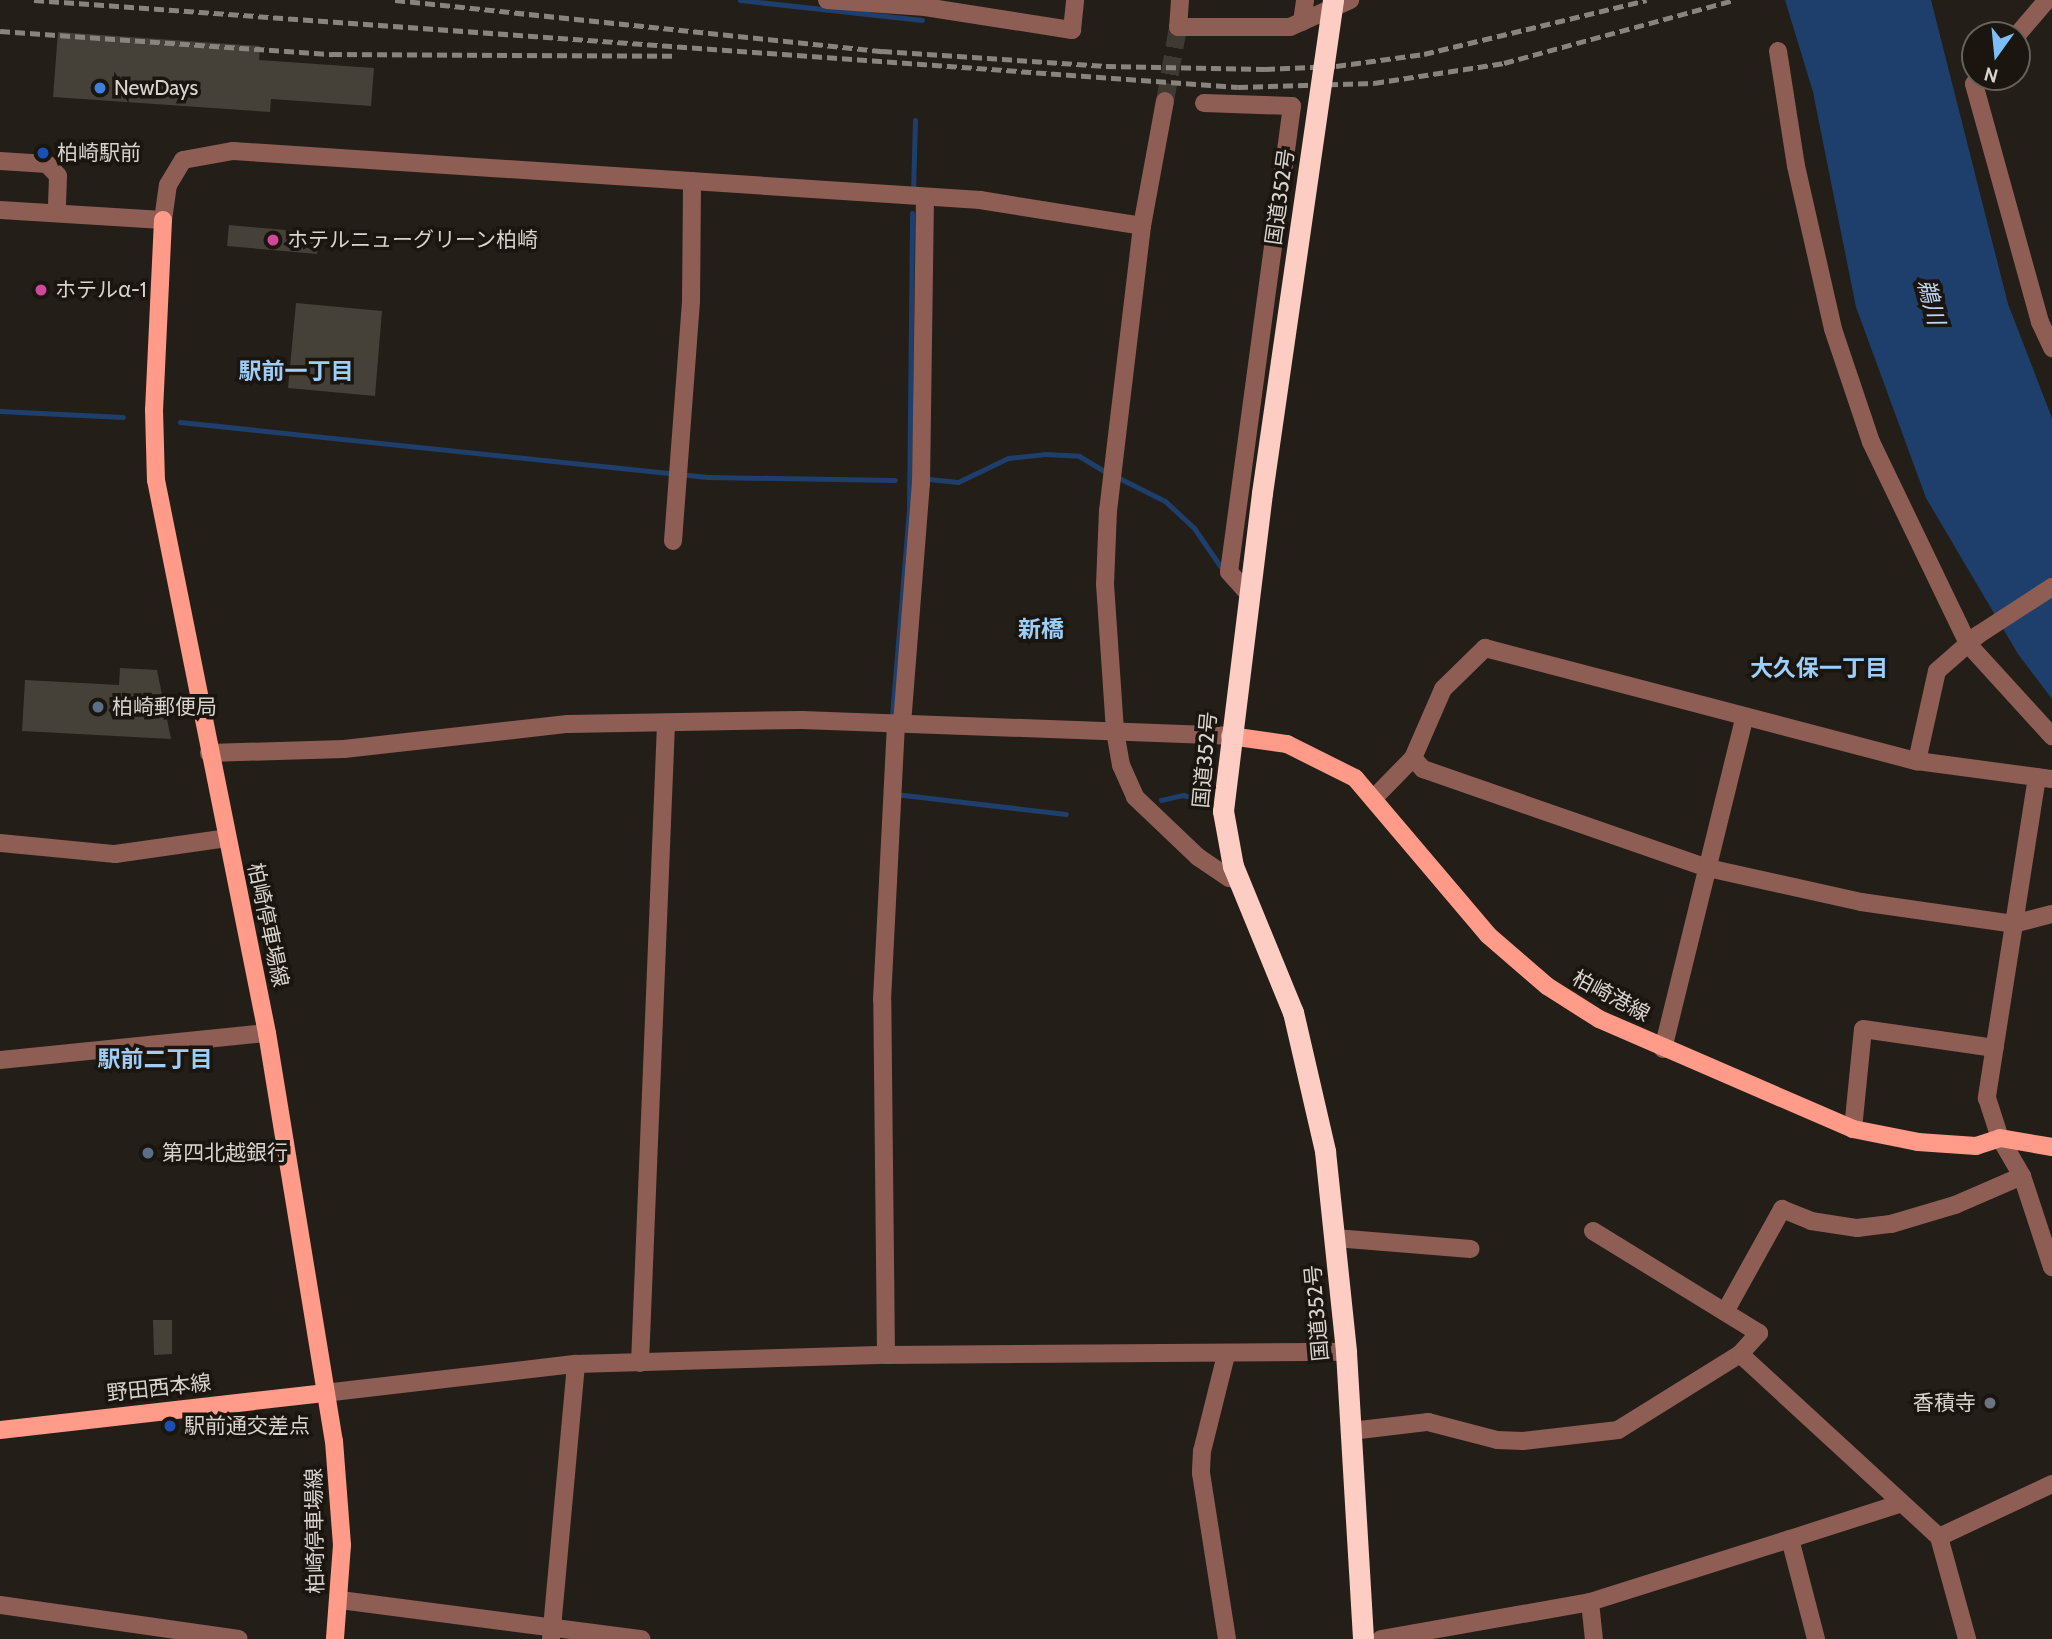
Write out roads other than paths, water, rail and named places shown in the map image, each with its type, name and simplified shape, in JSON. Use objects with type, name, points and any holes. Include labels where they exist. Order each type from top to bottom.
[{"type":"highway","name":"国道352号","points":[[1333,0],[1262,494],[1230,736],[1223,811],[1238,880],[1297,1025],[1325,1151],[1346,1352],[1363,1639]]},
{"type":"main road","name":"柏崎停車場線","points":[[163,220],[154,410],[156,480],[267,1033],[340,1491],[340,1600],[335,1639]]},
{"type":"main road","name":"柏崎港線","points":[[1230,736],[1258,737],[1314,754],[1355,778],[1513,961],[1572,1003],[1663,1049],[1853,1129],[1918,1142],[1976,1146],[2000,1138],[2052,1147]]},
{"type":"main road","name":"野田西本線","points":[[0,1430],[324,1393]]},
{"type":"street","points":[[827,0],[925,7],[1072,30],[1075,0]]},
{"type":"street","points":[[1180,0],[1178,27],[1290,27],[1350,0]]},
{"type":"street","points":[[1302,22],[1305,0]]},
{"type":"street","points":[[2029,21],[2047,0]]},
{"type":"street","points":[[1778,51],[1796,166],[1833,329],[1899,508],[1973,639],[2052,736]]},
{"type":"street","points":[[1980,91],[2040,322],[2052,348]]},
{"type":"street","points":[[1165,101],[1142,226],[1108,510],[1105,584],[1115,731],[1121,765],[1135,797],[1198,857],[1229,878],[1238,880]]},
{"type":"street","points":[[1204,103],[1292,106],[1228,572],[1249,594]]},
{"type":"street","points":[[0,210],[163,220],[168,185],[183,160],[233,151],[980,200],[1142,226]]},
{"type":"street","points":[[0,162],[47,164],[58,176],[57,213]]},
{"type":"street","points":[[673,541],[691,301],[692,181]]},
{"type":"street","points":[[886,1355],[882,1000],[899,724],[921,484],[925,197]]},
{"type":"street","points":[[1917,761],[1937,671],[1973,639],[2052,587]]},
{"type":"street","points":[[1373,799],[1413,758],[1443,689],[1485,648],[1744,718],[1917,761],[2045,778],[2013,924],[1987,1098],[2000,1138],[2022,1176],[2052,1267]]},
{"type":"street","points":[[1663,1049],[1744,718]]},
{"type":"street","points":[[209,753],[344,749],[568,724],[666,725],[802,720],[1115,731],[1140,736],[1230,736]]},
{"type":"street","points":[[640,1363],[666,725]]},
{"type":"street","points":[[1413,758],[1423,769],[1708,868],[1861,902],[2013,924],[2052,914]]},
{"type":"street","points":[[0,843],[114,854],[227,838]]},
{"type":"street","points":[[1853,1129],[1863,1029],[1994,1048]]},
{"type":"street","points":[[0,1060],[267,1033]]},
{"type":"street","points":[[1726,1312],[1782,1209],[1811,1221],[1857,1228],[1891,1224],[1955,1205],[2022,1176]]},
{"type":"street","points":[[1351,1430],[1428,1422],[1497,1440],[1523,1441],[1618,1430],[1740,1354],[1759,1333],[1593,1231]]},
{"type":"street","points":[[1335,1238],[1471,1249]]},
{"type":"street","points":[[324,1393],[576,1364],[886,1355],[1226,1355],[1346,1352]]},
{"type":"street","points":[[1740,1354],[1899,1504],[1939,1536],[1967,1639]]},
{"type":"street","points":[[1226,1355],[1202,1451],[1201,1473],[1227,1639]]},
{"type":"street","points":[[552,1634],[576,1364]]},
{"type":"street","points":[[1939,1536],[2052,1484]]},
{"type":"street","points":[[1381,1639],[1590,1602],[1899,1504]]},
{"type":"street","points":[[1790,1539],[1816,1639]]},
{"type":"street","points":[[340,1600],[552,1634],[640,1639]]},
{"type":"street","points":[[1590,1602],[1594,1639]]},
{"type":"street","points":[[0,1605],[156,1632],[239,1639]]},
{"type":"water","name":"鵜川","points":[[1785,0],[1931,0],[2008,304],[2052,418],[2052,699],[2018,654],[1926,498],[1856,307],[1813,92]]},
{"type":"waterway","points":[[740,0],[922,20]]},
{"type":"waterway","points":[[913,192],[915,120]]},
{"type":"waterway","points":[[892,716],[909,509],[912,213]]},
{"type":"waterway","points":[[0,411],[123,417]]},
{"type":"waterway","points":[[180,422],[707,477],[895,480]]},
{"type":"waterway","points":[[929,479],[958,482],[1008,458],[1045,454],[1079,456],[1107,473]]},
{"type":"waterway","points":[[1117,477],[1165,501],[1194,528],[1220,566]]},
{"type":"waterway","points":[[895,794],[1066,814]]},
{"type":"waterway","points":[[1161,800],[1183,795],[1198,799]]},
{"type":"tunnel","points":[[1165,101],[1178,27]]},
{"type":"railway","points":[[34,0],[1238,87],[1374,83],[1504,63],[1735,0]]},
{"type":"railway","points":[[395,0],[882,51],[1106,66],[1265,69],[1336,66],[1424,54],[1647,0]]},
{"type":"railway","points":[[0,31],[332,54],[675,56]]},
{"type":"place","name":"NewDays","points":[[100,88]]},
{"type":"place","name":"柏崎駅前","points":[[43,153]]},
{"type":"place","name":"ホテルニューグリーン柏崎","points":[[273,240]]},
{"type":"place","name":"ホテルα-1","points":[[41,290]]},
{"type":"place","name":"柏崎郵便局","points":[[98,707]]},
{"type":"place","name":"第四北越銀行","points":[[148,1153]]},
{"type":"place","name":"香積寺","points":[[1990,1403]]},
{"type":"place","name":"駅前通交差点","points":[[170,1426]]},
{"type":"district","name":"駅前一丁目","points":[[296,371]]},
{"type":"district","name":"新橋","points":[[1041,629]]},
{"type":"district","name":"大久保一丁目","points":[[1819,668]]},
{"type":"district","name":"駅前二丁目","points":[[155,1059]]}]
